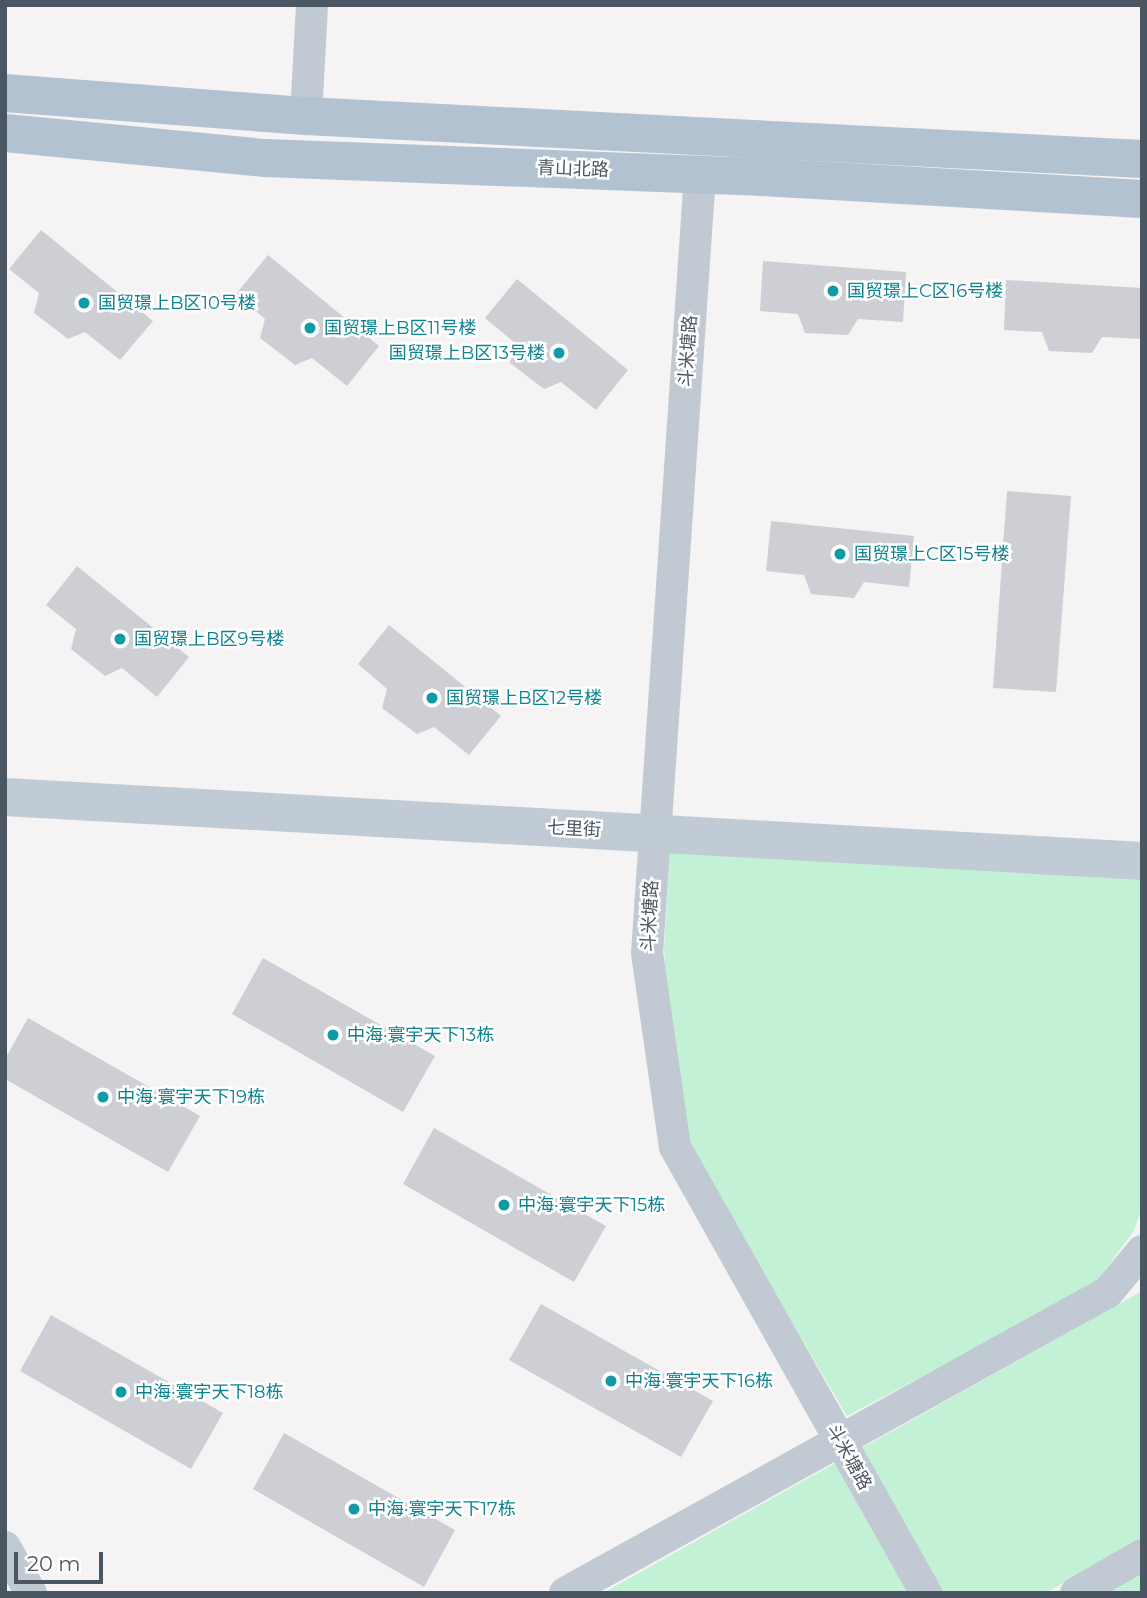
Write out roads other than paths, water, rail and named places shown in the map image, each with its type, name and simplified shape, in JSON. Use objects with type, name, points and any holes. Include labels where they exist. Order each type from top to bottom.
[{"type":"main road","points":[[5,93],[306,117],[1142,159]]},
{"type":"main road","name":"青山北路","points":[[5,133],[266,158],[700,174],[1142,198]]},
{"type":"street","points":[[306,117],[312,5]]},
{"type":"street","name":"斗米塘路","points":[[700,174],[647,953],[675,1147],[926,1593]]},
{"type":"street","name":"七里街","points":[[5,797],[1142,861]]},
{"type":"street","points":[[565,1593],[1108,1292],[1142,1251]]},
{"type":"street","points":[[5,1547],[31,1593]]},
{"type":"street","points":[[1076,1593],[1142,1555]]},
{"type":"place","name":"国贸璟上C区16号楼","points":[[833,291]]},
{"type":"place","name":"国贸璟上B区10号楼","points":[[84,303]]},
{"type":"place","name":"国贸璟上B区11号楼","points":[[310,328]]},
{"type":"place","name":"国贸璟上B区13号楼","points":[[559,353]]},
{"type":"place","name":"国贸璟上C区15号楼","points":[[840,554]]},
{"type":"place","name":"国贸璟上B区9号楼","points":[[120,639]]},
{"type":"place","name":"国贸璟上B区12号楼","points":[[432,698]]},
{"type":"place","name":"中海·寰宇天下13栋","points":[[333,1035]]},
{"type":"place","name":"中海·寰宇天下19栋","points":[[103,1097]]},
{"type":"place","name":"中海·寰宇天下15栋","points":[[504,1205]]},
{"type":"place","name":"中海·寰宇天下16栋","points":[[611,1381]]},
{"type":"place","name":"中海·寰宇天下18栋","points":[[121,1392]]},
{"type":"place","name":"中海·寰宇天下17栋","points":[[354,1509]]}]
